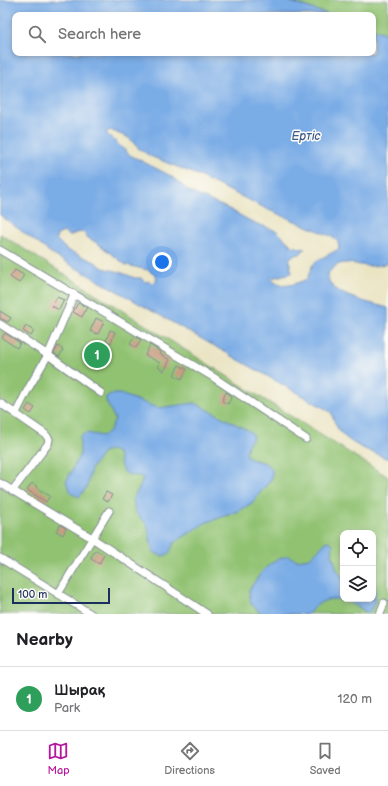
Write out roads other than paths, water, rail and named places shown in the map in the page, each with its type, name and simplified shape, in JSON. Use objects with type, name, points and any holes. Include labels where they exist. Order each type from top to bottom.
[{"type":"street","points":[[0,250],[213,377],[306,438]]},
{"type":"street","points":[[16,413],[48,355],[74,295]]},
{"type":"street","points":[[0,324],[48,355],[101,393]]},
{"type":"street","points":[[0,403],[46,434],[49,439],[48,444],[12,491]]},
{"type":"street","points":[[0,483],[92,538],[207,614]]},
{"type":"street","points":[[58,594],[109,511]]},
{"type":"street","points":[[0,558],[91,614]]},
{"type":"street","points":[[380,614],[384,603]]},
{"type":"water","name":"Ертіс","points":[[0,0],[285,0],[321,12],[12,12],[12,56],[376,56],[376,30],[388,34],[388,263],[369,266],[346,263],[337,265],[327,275],[330,283],[342,293],[388,308],[388,459],[359,446],[348,439],[339,430],[331,412],[55,256],[0,215]],"holes":[[[110,130],[129,138],[138,148],[150,156],[195,174],[271,211],[333,237],[338,242],[339,249],[316,261],[312,266],[307,279],[288,285],[275,282],[271,278],[292,273],[289,260],[293,255],[300,254],[305,249],[292,246],[277,231],[252,222],[229,209],[190,192],[171,176],[130,155],[106,133]],[[64,232],[69,236],[83,232],[88,238],[126,265],[148,270],[157,277],[155,283],[149,281],[146,282],[141,278],[135,278],[120,272],[103,268],[95,262],[67,250],[56,239],[57,235]]]},
{"type":"water","points":[[111,394],[120,394],[158,408],[195,403],[251,432],[253,438],[248,444],[246,454],[250,459],[265,463],[272,469],[272,478],[252,503],[239,511],[205,523],[174,543],[169,554],[162,556],[153,552],[147,525],[135,512],[133,498],[140,487],[143,478],[124,472],[118,453],[111,450],[104,451],[91,469],[87,487],[79,497],[72,494],[66,482],[80,454],[80,436],[87,433],[102,436],[109,432],[115,419],[106,401],[106,397]]},
{"type":"water","points":[[329,541],[333,544],[332,554],[337,570],[340,574],[340,599],[326,600],[320,603],[308,614],[262,614],[251,604],[249,590],[265,568],[275,561],[288,556],[297,560],[310,558],[326,542]]},
{"type":"water","points":[[348,602],[374,602],[368,613]]},
{"type":"place","name":"Шырақ","points":[[97,355]]}]
